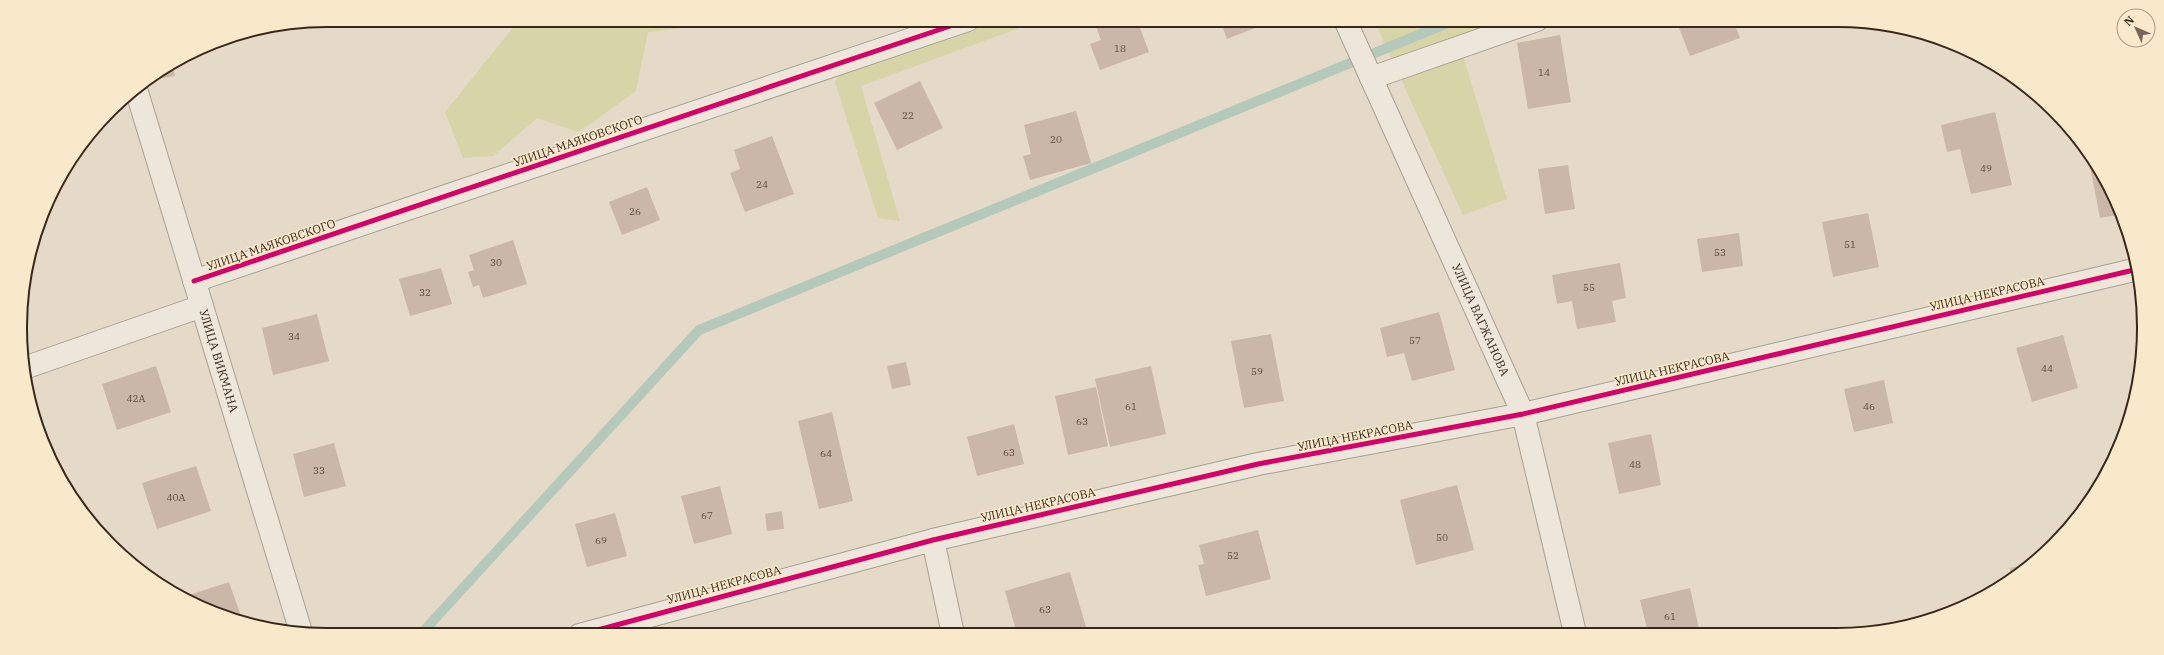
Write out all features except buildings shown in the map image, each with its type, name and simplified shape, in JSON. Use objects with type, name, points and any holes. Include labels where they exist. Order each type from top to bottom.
[{"type":"street","name":"УЛИЦА МАЯКОВСКОГО","points":[[194,281],[947,27]]},
{"type":"street","name":"УЛИЦА ВАГЖАНОВА","points":[[1348,27],[1523,414],[1574,628]]},
{"type":"street","points":[[1371,78],[1517,27]]},
{"type":"street","name":"УЛИЦА ВИКМАНА","points":[[138,95],[299,626]]},
{"type":"street","name":"УЛИЦА НЕКРАСОВА","points":[[605,628],[933,540],[1258,464],[1523,414],[2131,271]]},
{"type":"street","points":[[30,366],[202,306]]},
{"type":"street","points":[[933,540],[952,628]]},
{"type":"shaded area","points":[[513,27],[693,27],[648,32],[636,91],[579,132],[537,118],[493,156],[463,158],[445,112]]},
{"type":"shaded area","points":[[961,27],[1022,27],[861,86],[900,221],[878,218],[835,82],[848,60]]},
{"type":"shaded area","points":[[1377,27],[1498,27],[1459,43],[1507,199],[1463,215]]},
{"type":"waterway","points":[[426,628],[699,330],[1438,27]]},
{"type":"cycle path","points":[[194,281],[947,27]]},
{"type":"cycle path","points":[[605,628],[933,540],[1258,464],[1523,414],[2131,271]]}]
